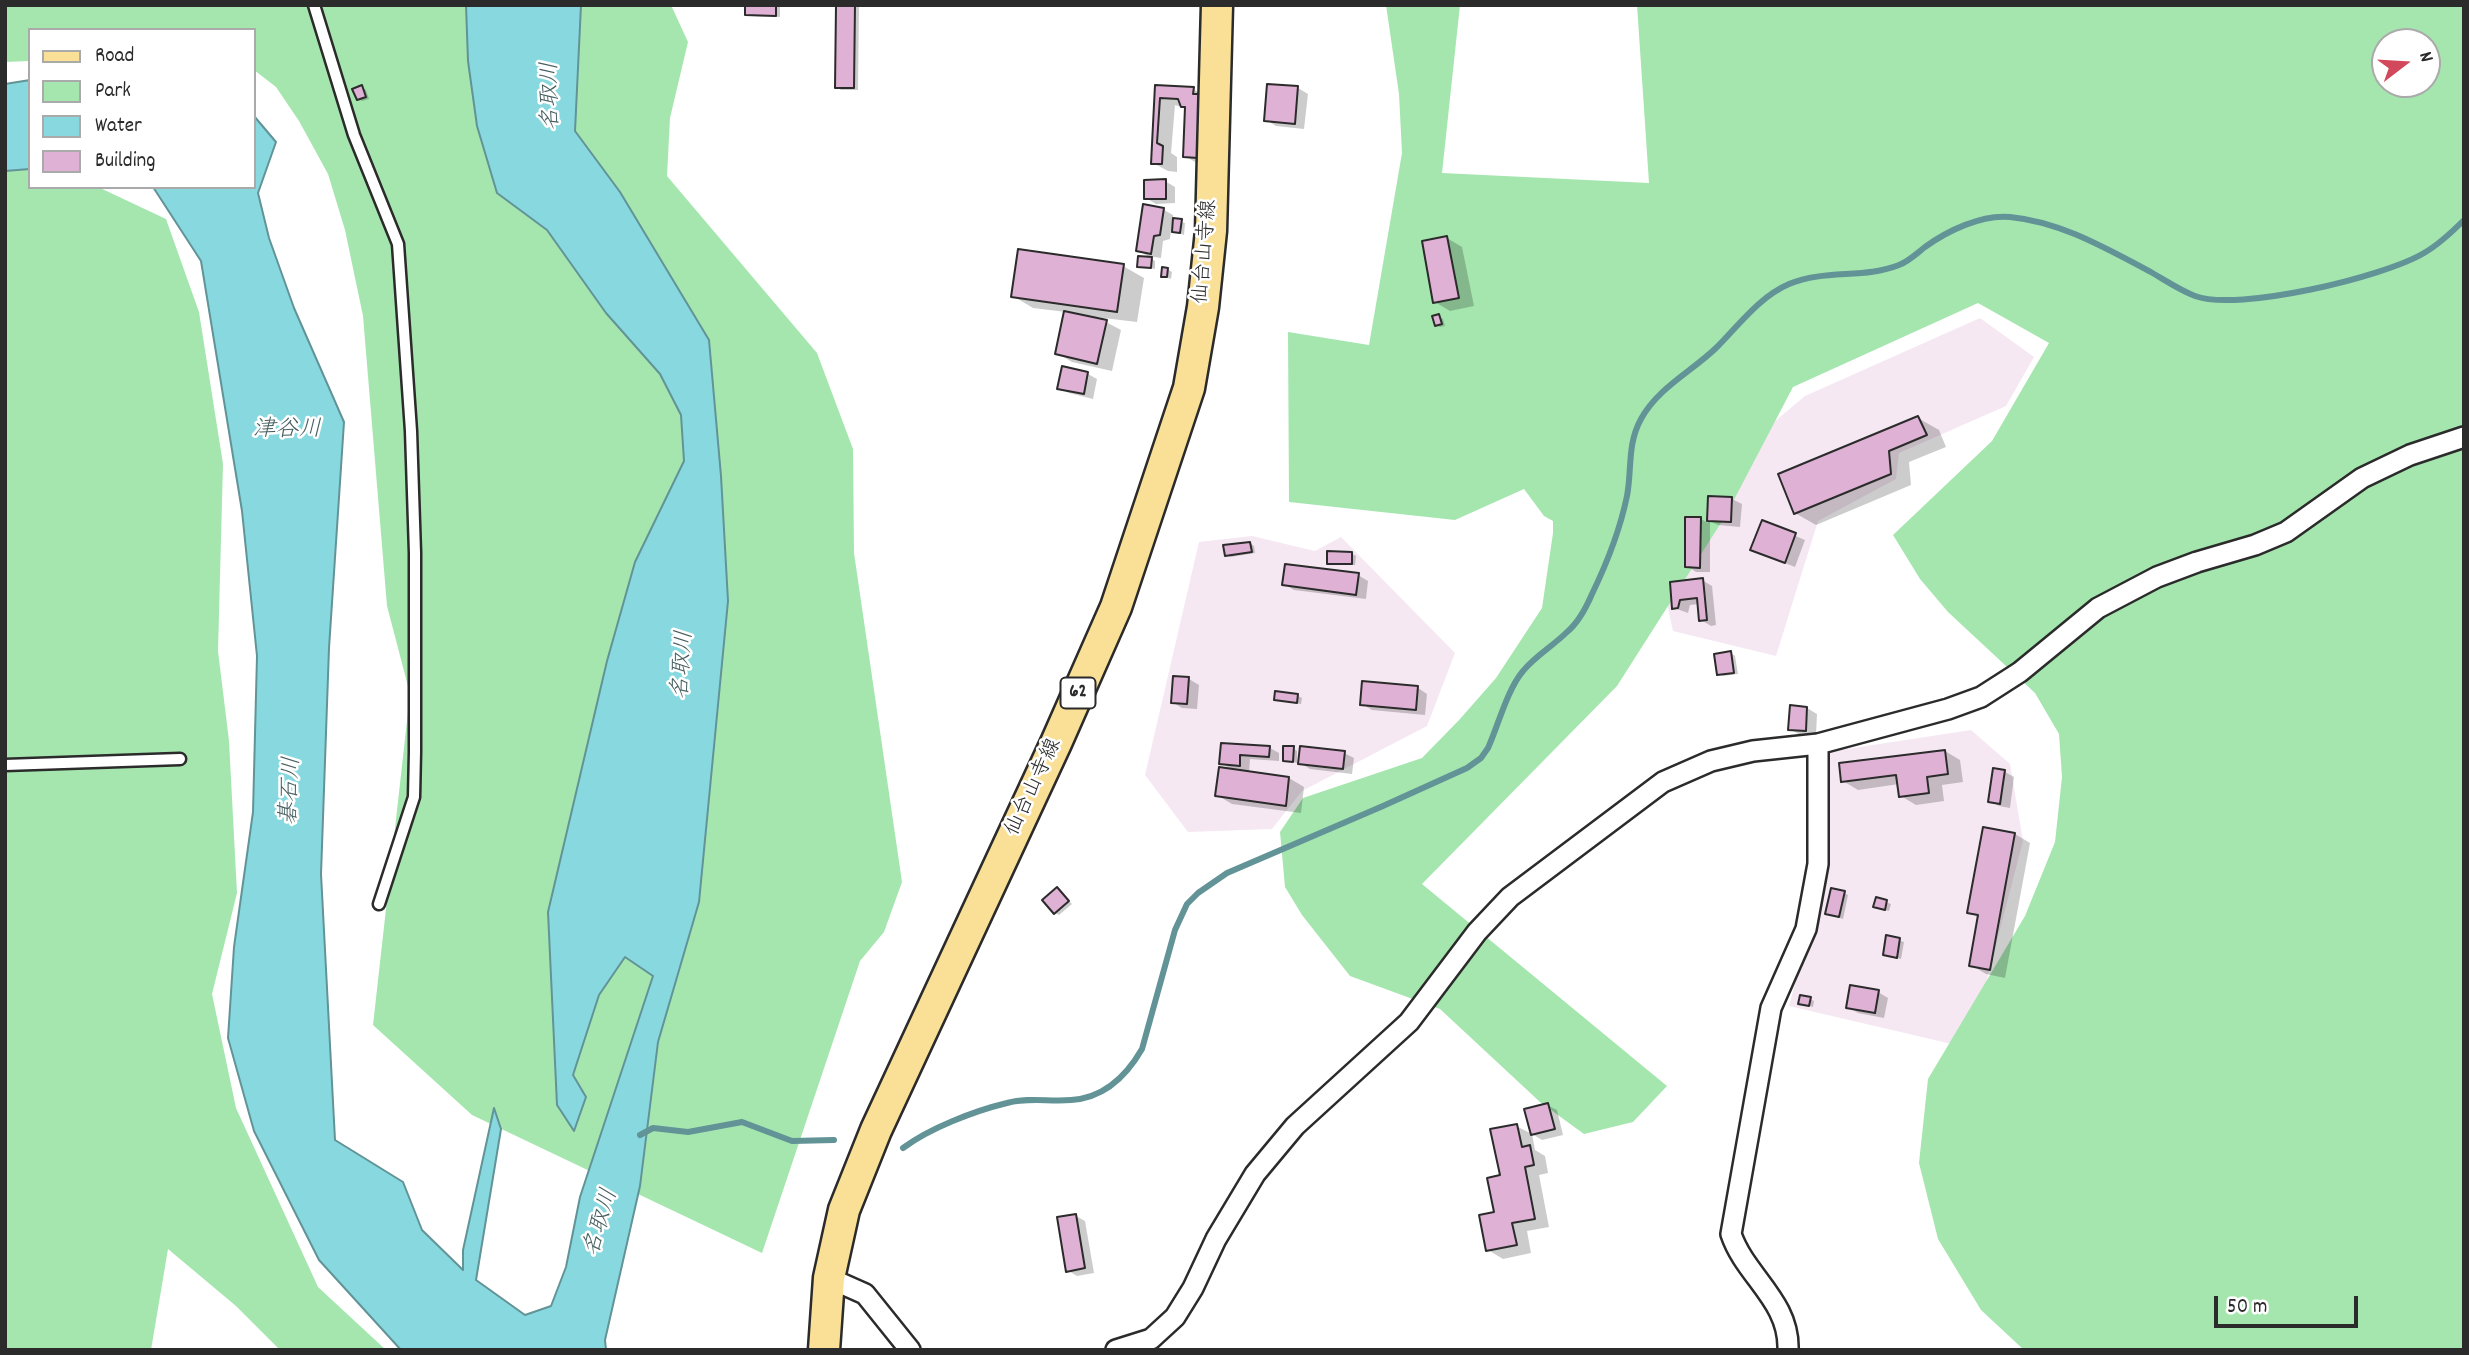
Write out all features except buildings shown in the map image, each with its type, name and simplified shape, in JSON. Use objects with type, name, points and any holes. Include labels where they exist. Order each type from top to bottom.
[{"type":"main road","name":"仙台山寺線","points":[[824,1350],[829,1278],[844,1210],[876,1130],[1056,743],[1116,607],[1189,388],[1203,307],[1211,231],[1217,5]]},
{"type":"street","points":[[1116,1350],[1151,1339],[1174,1317],[1193,1288],[1216,1239],[1255,1174],[1295,1126],[1409,1022],[1477,932],[1510,897],[1663,782],[1711,761],[1753,751],[1818,744],[1948,709],[1981,697],[2020,672],[2098,608],[2157,577],[2286,532],[2362,478],[2410,455],[2464,438]]},
{"type":"street","points":[[1788,1350],[1789,1339],[1780,1310],[1739,1251],[1731,1234],[1771,1008],[1806,929],[1818,864],[1818,744]]},
{"type":"street","points":[[829,1278],[865,1294],[910,1350]]},
{"type":"lane","points":[[314,5],[354,135],[398,244],[415,540],[414,797],[379,904]]},
{"type":"lane","points":[[5,765],[180,759]]},
{"type":"shaded area","points":[[1980,318],[2034,357],[2006,406],[1899,453],[1896,479],[1818,521],[1776,656],[1673,631],[1662,581],[1685,497],[1805,396]]},
{"type":"shaded area","points":[[1252,536],[1315,551],[1341,537],[1455,653],[1427,726],[1302,791],[1272,829],[1188,832],[1145,775],[1199,542]]},
{"type":"shaded area","points":[[1971,730],[2010,764],[2023,841],[1969,1048],[1789,1006],[1826,868],[1827,752]]},
{"type":"green space","points":[[5,5],[671,5],[688,42],[670,118],[667,176],[817,353],[853,449],[854,553],[902,882],[884,932],[860,961],[762,1253],[472,1115],[373,1025],[410,694],[387,606],[363,316],[345,230],[328,174],[299,121],[276,87],[256,72],[256,28],[28,28],[28,61],[5,62]]},
{"type":"green space","points":[[1386,5],[1460,5],[1442,173],[1649,183],[1637,5],[2464,5],[2464,1350],[2024,1350],[1981,1310],[1938,1239],[1919,1163],[1928,1079],[2025,916],[2055,842],[2062,777],[2059,734],[2035,693],[1948,612],[1920,579],[1893,535],[1992,441],[2049,343],[1978,303],[1793,387],[1726,515],[1617,686],[1422,884],[1667,1086],[1633,1122],[1584,1134],[1540,1102],[1440,1009],[1350,976],[1302,915],[1285,887],[1280,832],[1303,798],[1422,758],[1460,719],[1496,678],[1542,608],[1553,533],[1553,521],[1544,516],[1524,489],[1455,520],[1289,502],[1288,332],[1369,345],[1402,153],[1399,94]]},
{"type":"green space","points":[[5,157],[28,161],[28,189],[102,189],[166,219],[199,312],[223,464],[218,651],[229,741],[237,893],[212,994],[236,1108],[318,1287],[386,1350],[280,1350],[236,1306],[168,1249],[151,1350],[5,1350]]},
{"type":"water","points":[[466,5],[581,5],[575,131],[620,192],[709,340],[728,601],[699,902],[658,1042],[640,1186],[605,1340],[606,1350],[401,1350],[319,1260],[254,1131],[228,1038],[234,947],[253,812],[257,656],[242,511],[201,261],[154,189],[256,189],[256,118],[276,142],[258,193],[269,238],[294,308],[344,422],[329,648],[321,874],[335,1140],[403,1182],[422,1230],[463,1270],[463,1250],[494,1108],[501,1129],[476,1280],[525,1315],[551,1306],[566,1267],[580,1197],[653,976],[625,957],[599,995],[573,1075],[586,1097],[574,1131],[557,1105],[548,912],[607,661],[635,562],[684,461],[681,415],[660,374],[606,313],[547,230],[497,193],[477,126],[468,61]]},
{"type":"water","points":[[28,80],[28,169],[5,171],[5,84]]},
{"type":"waterway","points":[[903,1148],[939,1127],[994,1106],[1023,1100],[1083,1098],[1113,1084],[1129,1068],[1142,1049],[1175,930],[1187,904],[1198,893],[1227,873],[1467,768],[1481,758],[1488,748],[1517,679],[1533,661],[1571,628],[1587,604],[1621,521],[1634,438],[1641,419],[1656,398],[1706,357],[1759,304],[1778,290],[1803,279],[1872,272],[1899,265],[1934,241],[1965,225],[1988,218],[2010,217],[2047,224],[2082,237],[2195,296],[2216,300],[2276,296],[2345,281],[2404,262],[2424,253],[2464,220]]},
{"type":"waterway","points":[[640,1135],[653,1128],[688,1132],[742,1122],[792,1141],[834,1140]]},
{"type":"water label","name":"名取川","points":[[553,96]]},
{"type":"water label","name":"津谷川","points":[[287,432]]},
{"type":"water label","name":"名取川","points":[[685,665]]},
{"type":"water label","name":"碁石川","points":[[293,791]]},
{"type":"water label","name":"名取川","points":[[603,1223]]}]
